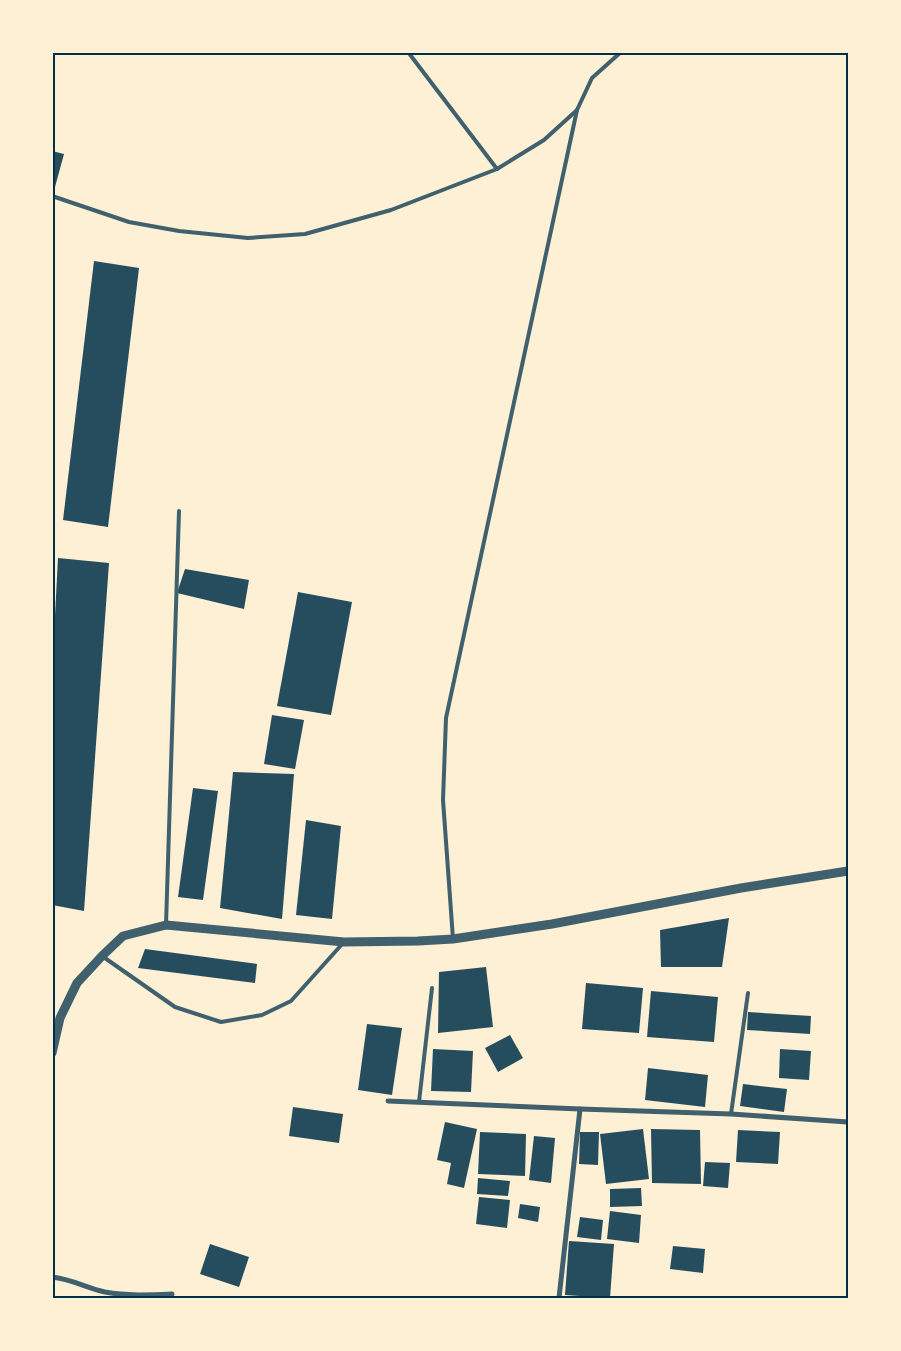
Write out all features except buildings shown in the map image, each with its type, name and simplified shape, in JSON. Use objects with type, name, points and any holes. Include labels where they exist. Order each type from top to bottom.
[{"type":"street","points":[[52,1053],[60,1018],[77,983],[124,936],[166,926],[344,942],[453,939],[552,924],[741,888],[848,871]]},
{"type":"street","points":[[388,1101],[731,1114],[848,1122]]},
{"type":"street","points":[[560,1298],[580,1109]]},
{"type":"street","points":[[52,1277],[61,1278],[104,1292],[130,1295],[172,1294]]},
{"type":"lane","points":[[408,52],[497,169]]},
{"type":"lane","points":[[453,939],[443,800],[446,718],[577,110],[592,78],[622,52]]},
{"type":"lane","points":[[52,196],[129,222],[179,231],[248,238],[305,234],[391,210],[497,169],[544,140],[577,110]]},
{"type":"lane","points":[[166,926],[179,511]]},
{"type":"lane","points":[[102,956],[175,1007],[221,1022],[262,1015],[291,1001],[344,942]]},
{"type":"lane","points":[[419,1102],[432,988]]},
{"type":"lane","points":[[731,1114],[748,993]]}]
